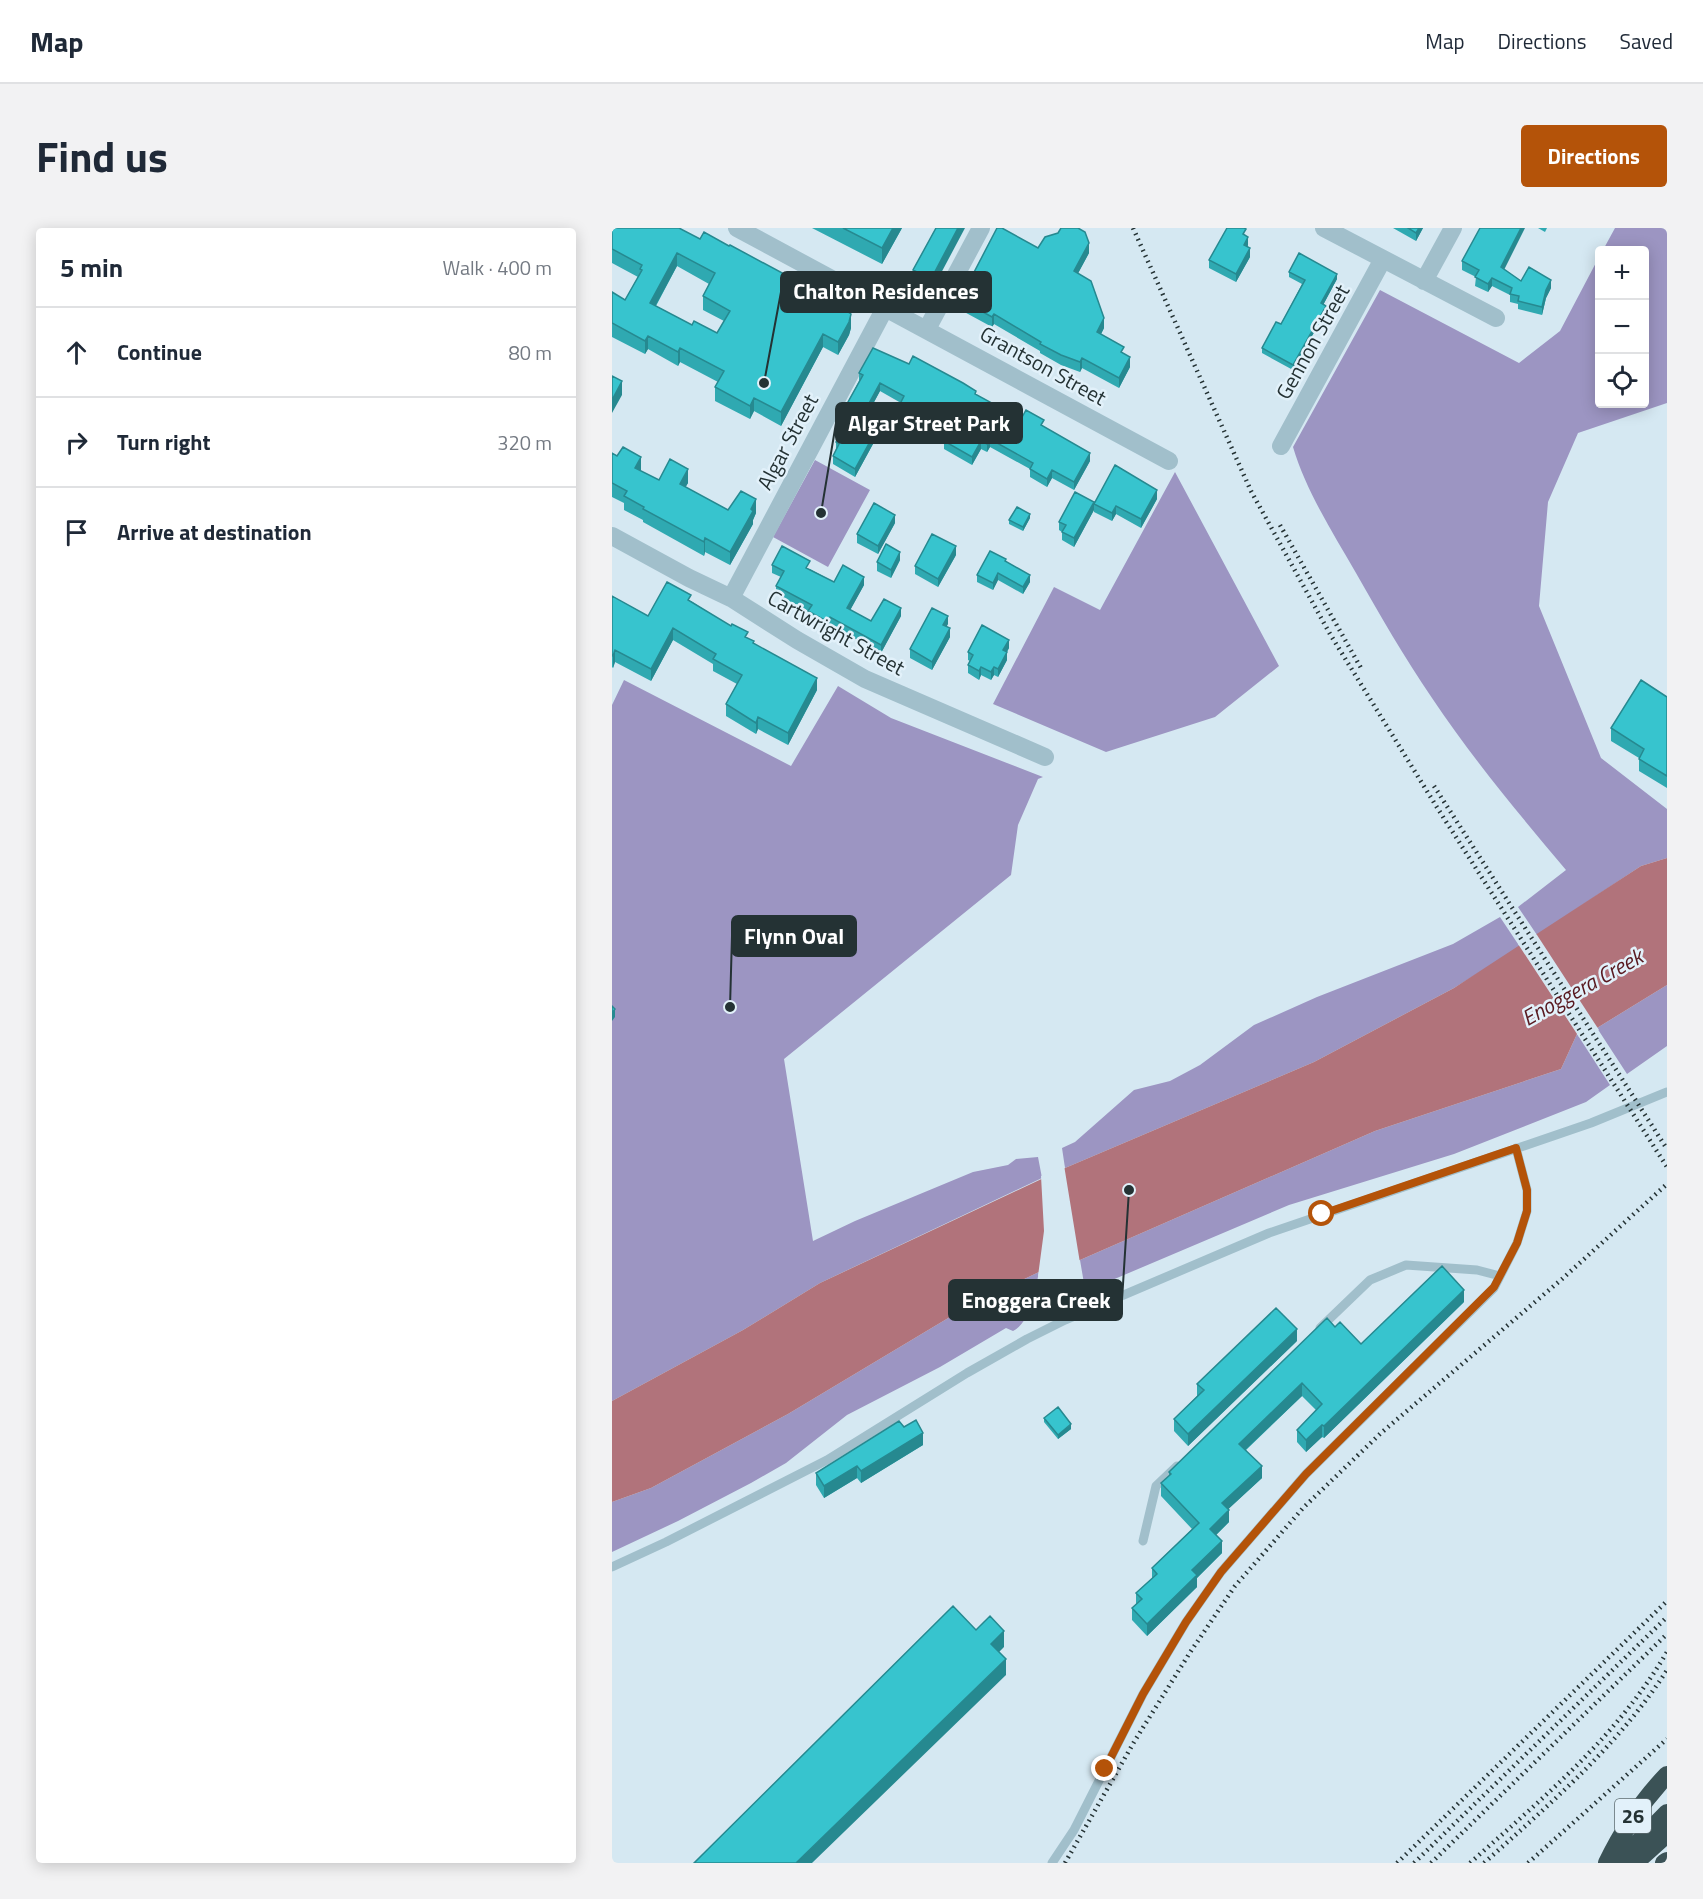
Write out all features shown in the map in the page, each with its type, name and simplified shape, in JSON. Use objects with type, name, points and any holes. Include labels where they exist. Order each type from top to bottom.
[{"type":"highway","name":"26","points":[[1607,1863],[1635,1812],[1667,1775]]},
{"type":"highway","points":[[1635,1855],[1667,1813]]},
{"type":"highway","points":[[1618,1863],[1667,1834]]},
{"type":"street","name":"Grantson Street","points":[[737,228],[1169,461]]},
{"type":"street","points":[[927,329],[981,228]]},
{"type":"street","points":[[1324,228],[1496,318]]},
{"type":"street","points":[[1424,281],[1453,228]]},
{"type":"street","name":"Gennon Street","points":[[1281,446],[1383,259]]},
{"type":"street","name":"Algar Street","points":[[731,598],[885,308]]},
{"type":"street","name":"Cartwright Street","points":[[612,536],[731,598],[797,640],[865,679],[1045,757]]},
{"type":"lane","points":[[612,1567],[827,1460],[967,1373],[1065,1320],[1269,1233],[1591,1123],[1667,1092]]},
{"type":"lane","points":[[1052,1863],[1074,1830],[1143,1694],[1186,1622],[1221,1572],[1306,1474],[1489,1294],[1517,1243],[1527,1211],[1527,1190],[1516,1148]]},
{"type":"lane","points":[[1310,1338],[1370,1280],[1406,1264],[1477,1270],[1500,1276]]},
{"type":"lane","points":[[1143,1540],[1156,1486],[1182,1461]]},
{"type":"shaded area","points":[[1615,228],[1667,228],[1667,403],[1578,433],[1548,502],[1539,606],[1601,758],[1667,809],[1667,858],[1641,866],[1537,935],[1518,907],[1566,870],[1513,807],[1422,683],[1321,512],[1305,480],[1293,447],[1380,290],[1519,363],[1560,331],[1595,265],[1595,408],[1649,408],[1649,246],[1605,246]]},
{"type":"shaded area","points":[[815,460],[870,490],[828,567],[773,537]]},
{"type":"shaded area","points":[[1175,472],[1279,666],[1215,717],[1106,752],[993,704],[1054,587],[1100,610]]},
{"type":"shaded area","points":[[624,680],[791,766],[838,686],[891,718],[1043,777],[1038,779],[1018,825],[1011,875],[784,1059],[813,1241],[973,1172],[1008,1165],[1016,1159],[1038,1157],[1042,1178],[820,1283],[743,1330],[612,1401],[612,705]]},
{"type":"shaded area","points":[[1500,917],[1520,947],[1454,988],[1314,1062],[1065,1168],[1062,1148],[1075,1142],[1134,1090],[1170,1081],[1200,1065],[1254,1025],[1317,997],[1453,944]]},
{"type":"shaded area","points":[[1667,985],[1667,1046],[1627,1074],[1597,1028]]},
{"type":"shaded area","points":[[1577,1034],[1610,1085],[1586,1102],[1454,1154],[1289,1205],[1091,1289],[1086,1295],[1080,1260],[1375,1131],[1561,1069]]},
{"type":"shaded area","points":[[1039,1272],[1028,1313],[1019,1327],[1013,1331],[1006,1328],[940,1367],[847,1415],[786,1463],[751,1483],[612,1552],[612,1502],[651,1488],[788,1414],[970,1305]]},
{"type":"water","name":"Enoggera Creek","points":[[1667,858],[1667,985],[1597,1028],[1577,1034],[1561,1069],[1375,1131],[1080,1260],[1039,1272],[970,1305],[788,1414],[651,1488],[612,1502],[612,1401],[743,1330],[820,1283],[1065,1168],[1314,1062],[1454,988],[1641,866]]},
{"type":"pier","points":[[1535,933],[1599,1030],[1579,1037],[1518,944]]},
{"type":"pier","points":[[1064,1165],[1080,1263],[1038,1276],[1044,1231],[1041,1176]]},
{"type":"building","points":[[612,228],[679,228],[700,239],[704,232],[810,288],[811,286],[849,308],[848,312],[851,314],[849,322],[838,342],[823,334],[781,412],[754,398],[750,406],[715,387],[724,371],[680,348],[678,352],[648,336],[645,341],[612,323],[612,292],[625,300],[642,270],[640,269],[642,265],[612,249]],"holes":[[[677,253],[715,273],[703,296],[730,311],[717,333],[694,321],[692,325],[650,303]]]},
{"type":"building","points":[[843,228],[893,228],[882,248]]},
{"type":"building","points":[[936,228],[958,228],[931,279],[913,270]]},
{"type":"building","points":[[997,228],[1002,228],[1038,248],[1045,237],[1058,233],[1061,228],[1078,228],[1085,232],[1089,243],[1074,271],[1091,281],[1104,318],[1097,332],[1124,347],[1121,352],[1130,357],[1119,378],[1082,358],[1080,362],[1061,355],[994,314],[992,317],[957,298],[969,275],[972,276]]},
{"type":"building","points":[[1227,228],[1244,228],[1246,229],[1243,234],[1248,237],[1244,245],[1250,248],[1236,274],[1209,260]]},
{"type":"building","points":[[1408,228],[1419,228],[1416,233]]},
{"type":"building","points":[[1480,228],[1521,228],[1501,267],[1521,281],[1529,267],[1551,280],[1542,307],[1518,301],[1519,296],[1510,294],[1512,288],[1492,278],[1488,284],[1475,277],[1479,270],[1462,261]]},
{"type":"building","points":[[1299,253],[1337,274],[1321,303],[1326,306],[1293,365],[1262,348],[1276,322],[1281,324],[1305,280],[1289,272]]},
{"type":"building","points":[[873,348],[909,364],[913,356],[963,383],[976,391],[975,394],[1021,419],[1026,410],[1044,420],[1041,425],[1090,453],[1074,482],[1052,470],[1047,479],[1030,469],[1033,463],[990,439],[987,444],[981,441],[972,457],[944,441],[948,434],[900,404],[904,396],[880,383],[860,420],[843,411],[863,375],[859,373]]},
{"type":"building","points":[[612,376],[622,381],[612,400]]},
{"type":"building","points":[[848,422],[873,436],[855,469],[833,456],[839,444],[836,442]]},
{"type":"building","points":[[623,447],[641,457],[635,468],[659,480],[670,459],[688,469],[680,484],[728,510],[741,491],[756,499],[751,509],[753,511],[730,552],[705,538],[704,542],[624,496],[627,491],[612,483],[612,453],[617,456]]},
{"type":"building","points":[[1115,465],[1157,490],[1141,519],[1116,506],[1112,513],[1094,504]]},
{"type":"building","points":[[1075,492],[1094,502],[1074,538],[1062,532],[1066,525],[1059,522]]},
{"type":"building","points":[[874,503],[895,515],[878,546],[857,534]]},
{"type":"building","points":[[1017,507],[1030,514],[1023,527],[1009,520]]},
{"type":"building","points":[[932,534],[956,546],[938,579],[915,566]]},
{"type":"building","points":[[886,544],[900,552],[891,570],[877,562]]},
{"type":"building","points":[[782,546],[810,561],[806,568],[834,582],[843,565],[864,577],[847,608],[871,621],[884,599],[901,608],[881,645],[830,617],[828,622],[808,611],[812,605],[776,586],[784,571],[772,565]]},
{"type":"building","points":[[990,551],[1030,575],[1023,587],[998,573],[993,583],[977,575]]},
{"type":"building","points":[[667,582],[691,595],[688,600],[731,626],[732,624],[748,632],[745,637],[754,641],[753,643],[817,678],[788,733],[758,717],[756,723],[726,704],[742,675],[713,659],[716,654],[673,628],[651,669],[615,650],[612,655],[612,596],[648,616]]},
{"type":"building","points":[[932,608],[948,616],[943,625],[950,628],[932,662],[910,649]]},
{"type":"building","points":[[982,625],[1009,640],[1003,650],[1007,652],[998,669],[994,667],[991,672],[981,667],[979,671],[968,665],[973,655],[968,652]]},
{"type":"building","points":[[1641,680],[1667,697],[1667,776],[1639,759],[1644,749],[1611,728]]},
{"type":"building","points":[[1442,1266],[1464,1290],[1324,1426],[1322,1425],[1306,1440],[1297,1430],[1322,1404],[1302,1383],[1239,1444],[1262,1466],[1222,1503],[1229,1510],[1210,1529],[1222,1541],[1192,1570],[1197,1575],[1147,1624],[1132,1608],[1142,1599],[1136,1593],[1157,1574],[1152,1568],[1199,1523],[1161,1483],[1171,1474],[1169,1472],[1327,1318],[1335,1327],[1340,1322],[1361,1344]]},
{"type":"building","points":[[1276,1308],[1297,1329],[1188,1434],[1174,1419],[1204,1390],[1197,1384]]},
{"type":"building","points":[[1058,1407],[1071,1424],[1058,1435],[1044,1418]]},
{"type":"building","points":[[916,1420],[923,1433],[861,1471],[857,1466],[824,1486],[816,1473],[899,1421],[904,1427]]},
{"type":"building","points":[[953,1606],[976,1630],[990,1616],[1004,1631],[991,1644],[1006,1659],[796,1863],[694,1863]]},
{"type":"railway","points":[[1133,228],[1251,491],[1330,634],[1438,809],[1667,1167]]},
{"type":"railway","points":[[1280,525],[1361,668]]},
{"type":"railway","points":[[1434,786],[1667,1149]]},
{"type":"railway","points":[[1065,1863],[1134,1742],[1189,1654],[1235,1586],[1303,1508],[1381,1433],[1562,1279],[1667,1184]]},
{"type":"railway","points":[[1397,1863],[1667,1601]]},
{"type":"railway","points":[[1414,1863],[1667,1617]]},
{"type":"railway","points":[[1431,1863],[1667,1634]]},
{"type":"railway","points":[[1470,1863],[1551,1790],[1602,1739],[1647,1683],[1667,1652]]},
{"type":"railway","points":[[1484,1863],[1558,1796],[1605,1749],[1648,1698],[1667,1670]]},
{"type":"railway","points":[[1528,1863],[1667,1739]]},
{"type":"place","name":"Chalton Residences","points":[[764,383]]},
{"type":"place","name":"Algar Street Park","points":[[821,513]]},
{"type":"place","name":"Flynn Oval","points":[[730,1007]]},
{"type":"place","name":"Enoggera Creek","points":[[1129,1190]]},
{"type":"route","points":[[1105,1769],[1143,1694],[1186,1622],[1221,1572],[1306,1474],[1489,1294],[1517,1243],[1527,1211],[1527,1190],[1516,1148],[1322,1214]]}]
